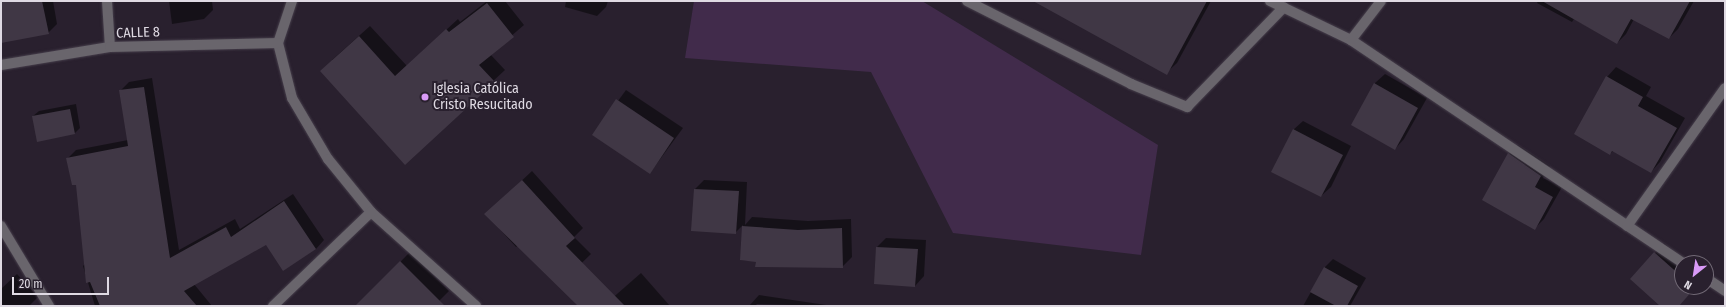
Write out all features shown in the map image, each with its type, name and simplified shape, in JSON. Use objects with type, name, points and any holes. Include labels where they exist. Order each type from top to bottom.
[{"type":"street","points":[[107,1],[110,48]]},
{"type":"street","points":[[292,1],[278,43],[292,98],[328,159],[371,212],[476,306]]},
{"type":"street","points":[[967,1],[1130,84],[1187,107],[1284,7]]},
{"type":"street","points":[[1270,1],[1352,40],[1674,257]]},
{"type":"street","points":[[1352,40],[1381,1]]},
{"type":"street","name":"CALLE 8","points":[[1,64],[110,48],[278,43]]},
{"type":"street","points":[[1627,226],[1725,88]]},
{"type":"street","points":[[273,306],[371,212]]},
{"type":"street","points":[[1,226],[48,305]]},
{"type":"street","points":[[1714,283],[1725,291]]},
{"type":"shaded area","points":[[694,1],[922,1],[1158,145],[1141,255],[953,233],[871,72],[685,58]]},
{"type":"building","points":[[1,1],[42,1],[49,34],[1,43]]},
{"type":"building","points":[[1033,1],[1207,1],[1167,75]]},
{"type":"building","points":[[1542,1],[1690,1],[1669,39],[1631,19],[1617,44]]},
{"type":"building","name":"Iglesia Católica Cristo Resucitado","points":[[487,3],[514,37],[479,65],[495,82],[405,165],[320,71],[359,36],[395,76],[446,29],[449,32]]},
{"type":"building","points":[[1606,76],[1643,97],[1638,106],[1677,128],[1651,173],[1612,151],[1610,155],[1574,134]]},
{"type":"building","points":[[1374,83],[1418,108],[1395,150],[1351,125]]},
{"type":"building","points":[[144,87],[170,258],[226,227],[231,237],[284,201],[316,249],[283,271],[266,245],[184,291],[197,306],[100,306],[90,282],[86,283],[76,185],[72,185],[66,158],[128,146],[119,90]]},
{"type":"building","points":[[616,99],[674,138],[650,174],[592,135]]},
{"type":"building","points":[[70,109],[75,134],[37,142],[32,116]]},
{"type":"building","points":[[1293,129],[1343,155],[1321,197],[1271,172]]},
{"type":"building","points":[[1508,153],[1541,176],[1535,187],[1553,197],[1535,230],[1482,200]]},
{"type":"building","points":[[522,180],[575,238],[566,246],[625,306],[578,306],[484,214]]},
{"type":"building","points":[[694,189],[739,191],[736,234],[691,231]]},
{"type":"building","points":[[742,226],[798,230],[842,228],[843,268],[755,267],[756,262],[740,260]]},
{"type":"building","points":[[876,247],[918,249],[915,287],[874,284]]},
{"type":"building","points":[[1654,252],[1674,270],[1674,295],[1689,295],[1679,306],[1660,306],[1630,279]]},
{"type":"building","points":[[400,261],[445,306],[355,306]]},
{"type":"building","points":[[1324,267],[1358,286],[1347,306],[1336,306],[1310,292]]},
{"type":"place","name":"Iglesia Católica Cristo Resucitado","points":[[425,97]]}]
